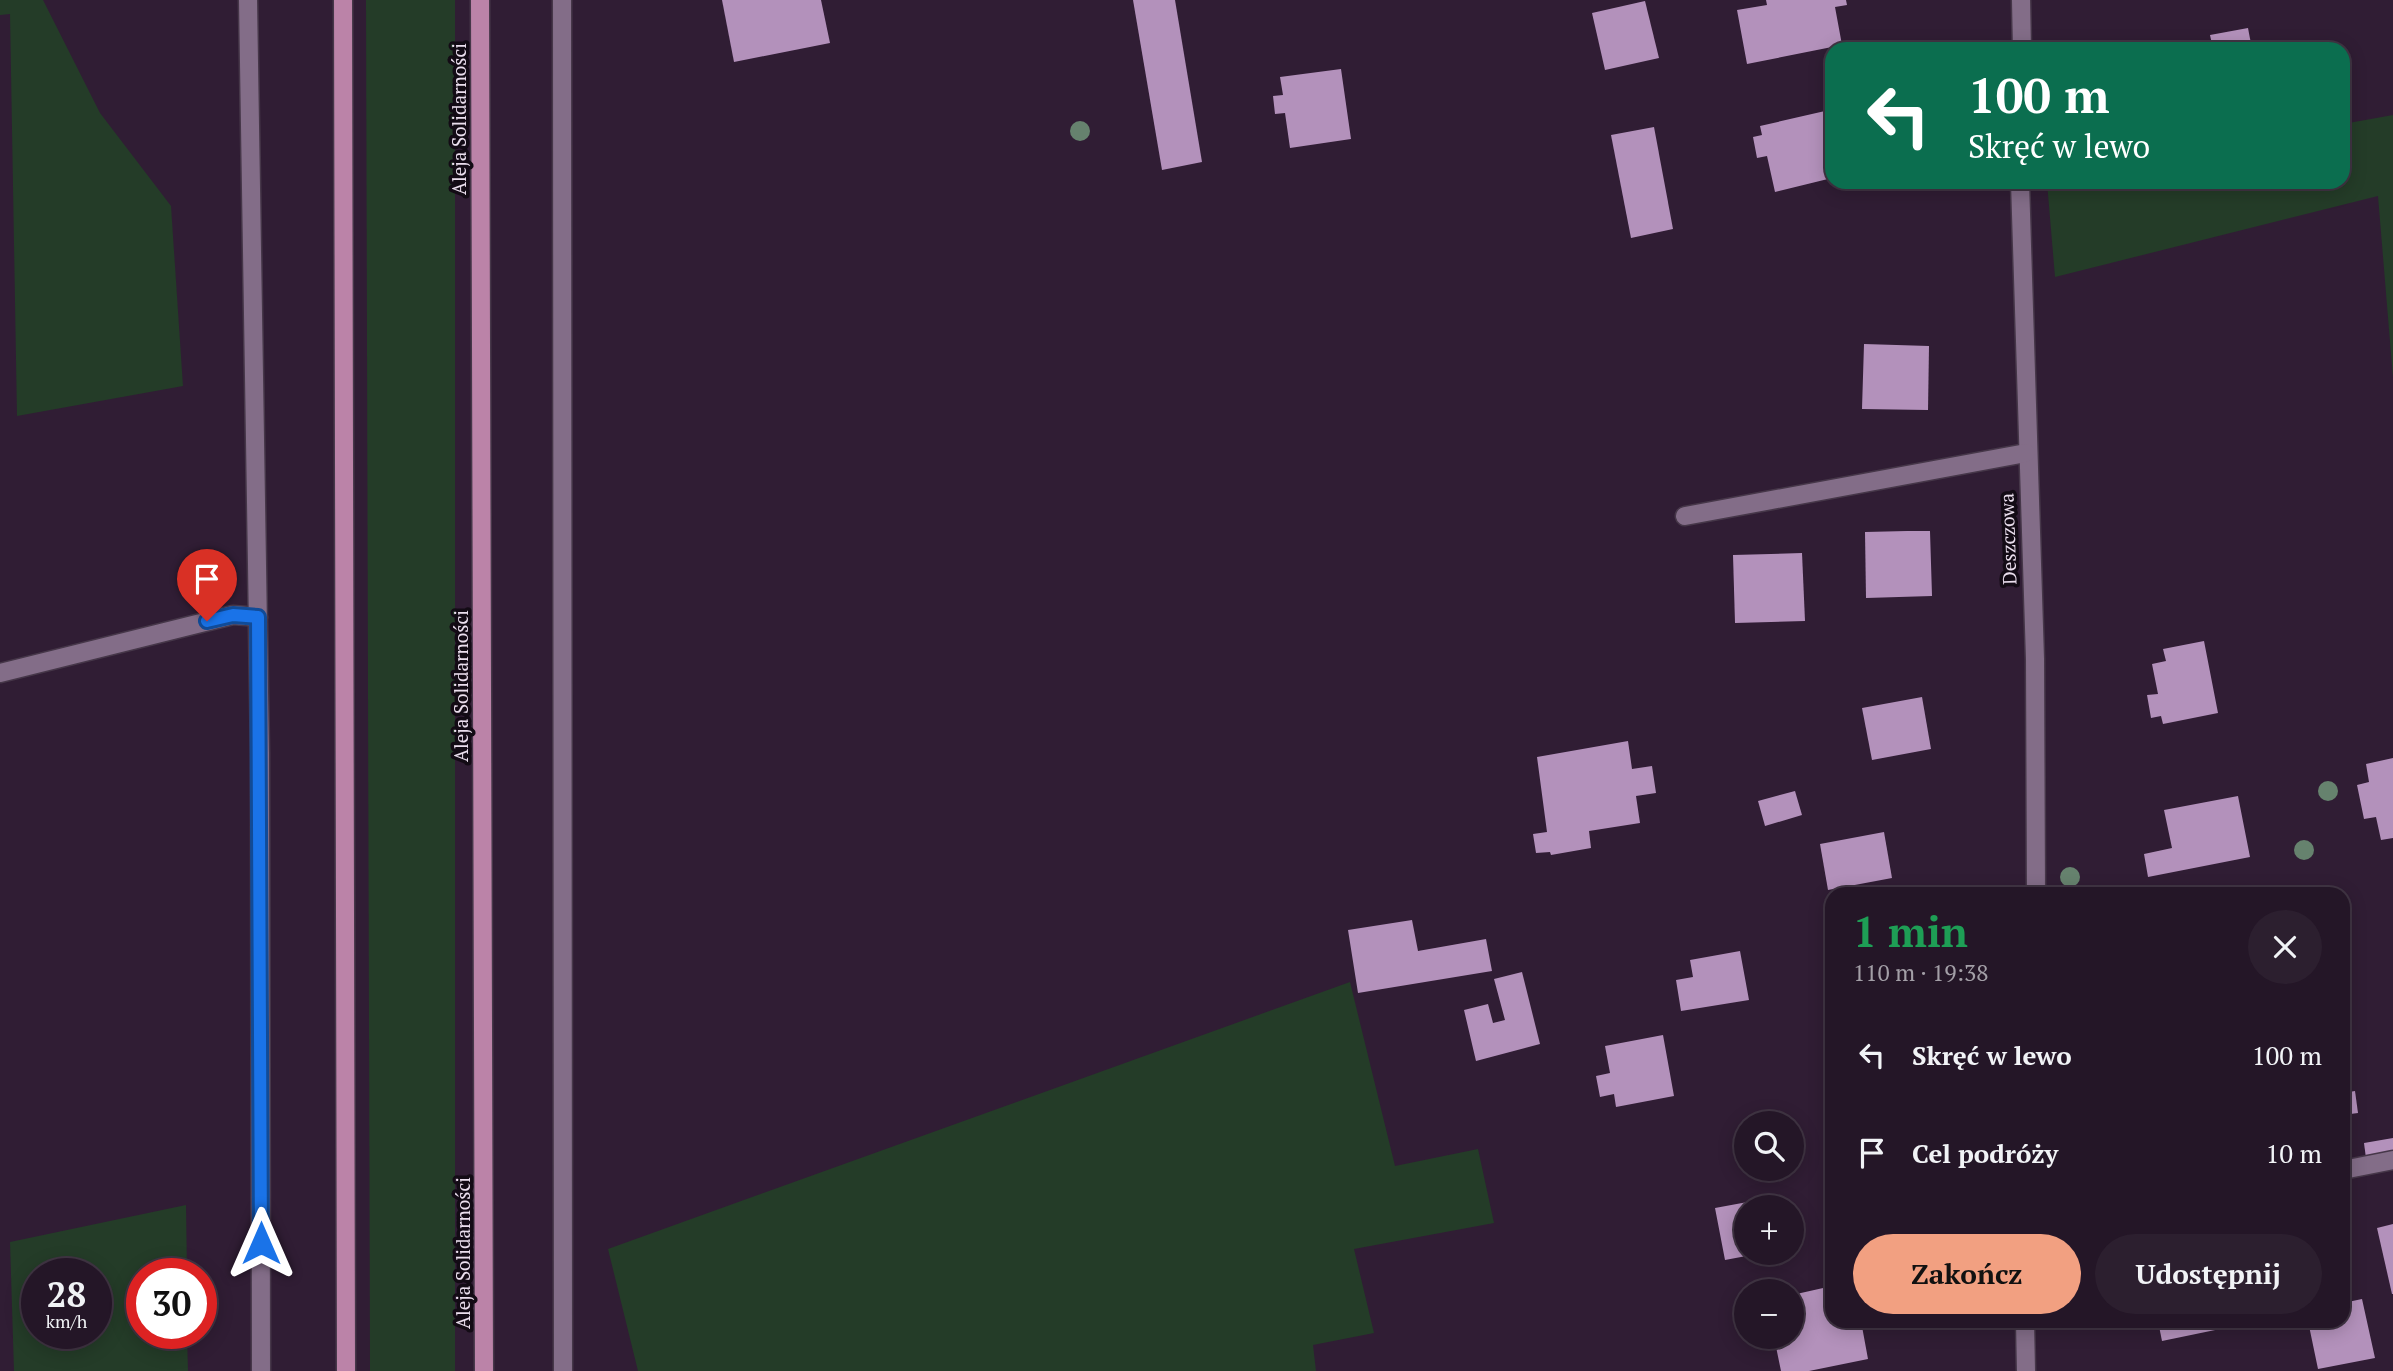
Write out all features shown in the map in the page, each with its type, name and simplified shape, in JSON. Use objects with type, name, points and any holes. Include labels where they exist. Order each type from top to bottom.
[{"type":"main road","points":[[343,0],[346,1371]]},
{"type":"main road","name":"Aleja Solidarności","points":[[480,0],[484,1371]]},
{"type":"street","points":[[248,0],[258,617],[261,1371]]},
{"type":"street","points":[[562,0],[563,1371]]},
{"type":"street","points":[[2021,0],[2022,42]]},
{"type":"street","name":"Deszczowa","points":[[2020,189],[2026,453],[2035,659],[2036,887]]},
{"type":"street","points":[[1685,516],[2026,453]]},
{"type":"street","points":[[0,673],[233,615],[258,617]]},
{"type":"street","points":[[2350,1169],[2393,1160]]},
{"type":"street","points":[[2025,1328],[2026,1371]]},
{"type":"green space","points":[[0,0],[43,0],[100,113],[171,206],[183,386],[17,416],[10,14],[0,15]]},
{"type":"green space","points":[[366,0],[455,0],[455,1371],[370,1371]]},
{"type":"green space","points":[[2393,115],[2393,378],[2378,196],[2055,277],[2048,189],[2350,189],[2350,123]]},
{"type":"green space","points":[[1350,982],[1395,1166],[1478,1149],[1494,1223],[1354,1249],[1374,1333],[1313,1345],[1316,1371],[638,1371],[608,1249]]},
{"type":"green space","points":[[186,1205],[187,1258],[126,1258],[126,1349],[187,1349],[188,1371],[14,1371],[10,1242]]},
{"type":"building","points":[[722,0],[821,0],[830,43],[734,62]]},
{"type":"building","points":[[1133,0],[1175,0],[1202,162],[1162,170]]},
{"type":"building","points":[[1766,0],[1846,0],[1847,5],[1835,7],[1841,42],[1825,42],[1825,48],[1747,64],[1737,10],[1767,5]]},
{"type":"building","points":[[1645,1],[1659,58],[1605,70],[1592,13]]},
{"type":"building","points":[[2248,28],[2251,42],[2212,42],[2210,35]]},
{"type":"building","points":[[1341,69],[1351,139],[1290,148],[1285,113],[1275,114],[1273,96],[1283,95],[1280,77]]},
{"type":"building","points":[[1825,111],[1825,180],[1775,192],[1767,156],[1757,158],[1753,137],[1762,135],[1760,126]]},
{"type":"building","points":[[1654,127],[1673,229],[1631,238],[1611,135]]},
{"type":"building","points":[[1864,344],[1929,346],[1928,410],[1862,409]]},
{"type":"building","points":[[1930,531],[1932,596],[1866,598],[1865,532]]},
{"type":"building","points":[[1802,553],[1805,621],[1735,623],[1733,555]]},
{"type":"building","points":[[2204,641],[2218,713],[2163,724],[2161,716],[2151,718],[2147,695],[2158,694],[2152,664],[2166,661],[2163,649]]},
{"type":"building","points":[[1922,697],[1931,749],[1872,760],[1862,708]]},
{"type":"building","points":[[1628,741],[1632,769],[1652,766],[1656,793],[1636,796],[1640,823],[1589,831],[1591,848],[1551,855],[1550,852],[1536,853],[1533,834],[1547,832],[1537,757]]},
{"type":"building","points":[[2393,758],[2393,838],[2381,840],[2376,817],[2364,819],[2357,785],[2369,782],[2366,764]]},
{"type":"building","points":[[1795,791],[1802,815],[1765,826],[1758,801]]},
{"type":"building","points":[[2238,796],[2250,857],[2148,877],[2144,854],[2172,848],[2164,810]]},
{"type":"building","points":[[1884,832],[1892,878],[1844,887],[1827,887],[1820,844]]},
{"type":"building","points":[[1412,920],[1418,951],[1486,939],[1492,971],[1358,993],[1348,930]]},
{"type":"building","points":[[1740,951],[1749,1000],[1681,1011],[1676,980],[1693,977],[1690,960]]},
{"type":"building","points":[[1522,972],[1540,1044],[1476,1061],[1464,1010],[1488,1004],[1493,1023],[1505,1020],[1494,979]]},
{"type":"building","points":[[1663,1035],[1674,1096],[1616,1107],[1614,1094],[1600,1097],[1596,1076],[1610,1073],[1605,1046]]},
{"type":"building","points":[[2355,1091],[2358,1113],[2350,1114],[2350,1092]]},
{"type":"building","points":[[2393,1138],[2393,1162],[2367,1166],[2364,1143]]},
{"type":"building","points":[[1734,1204],[1734,1258],[1725,1260],[1715,1208]]},
{"type":"building","points":[[2393,1224],[2393,1294],[2392,1294],[2377,1228]]},
{"type":"building","points":[[1825,1288],[1825,1328],[1862,1328],[1868,1359],[1809,1371],[1781,1371],[1776,1349],[1804,1349],[1804,1292]]},
{"type":"building","points":[[2362,1299],[2375,1358],[2318,1369],[2309,1328],[2350,1328],[2350,1302]]},
{"type":"building","points":[[2159,1328],[2220,1328],[2220,1329],[2162,1341]]},
{"type":"route","points":[[207,621],[233,615],[258,617],[261,1243]]}]
